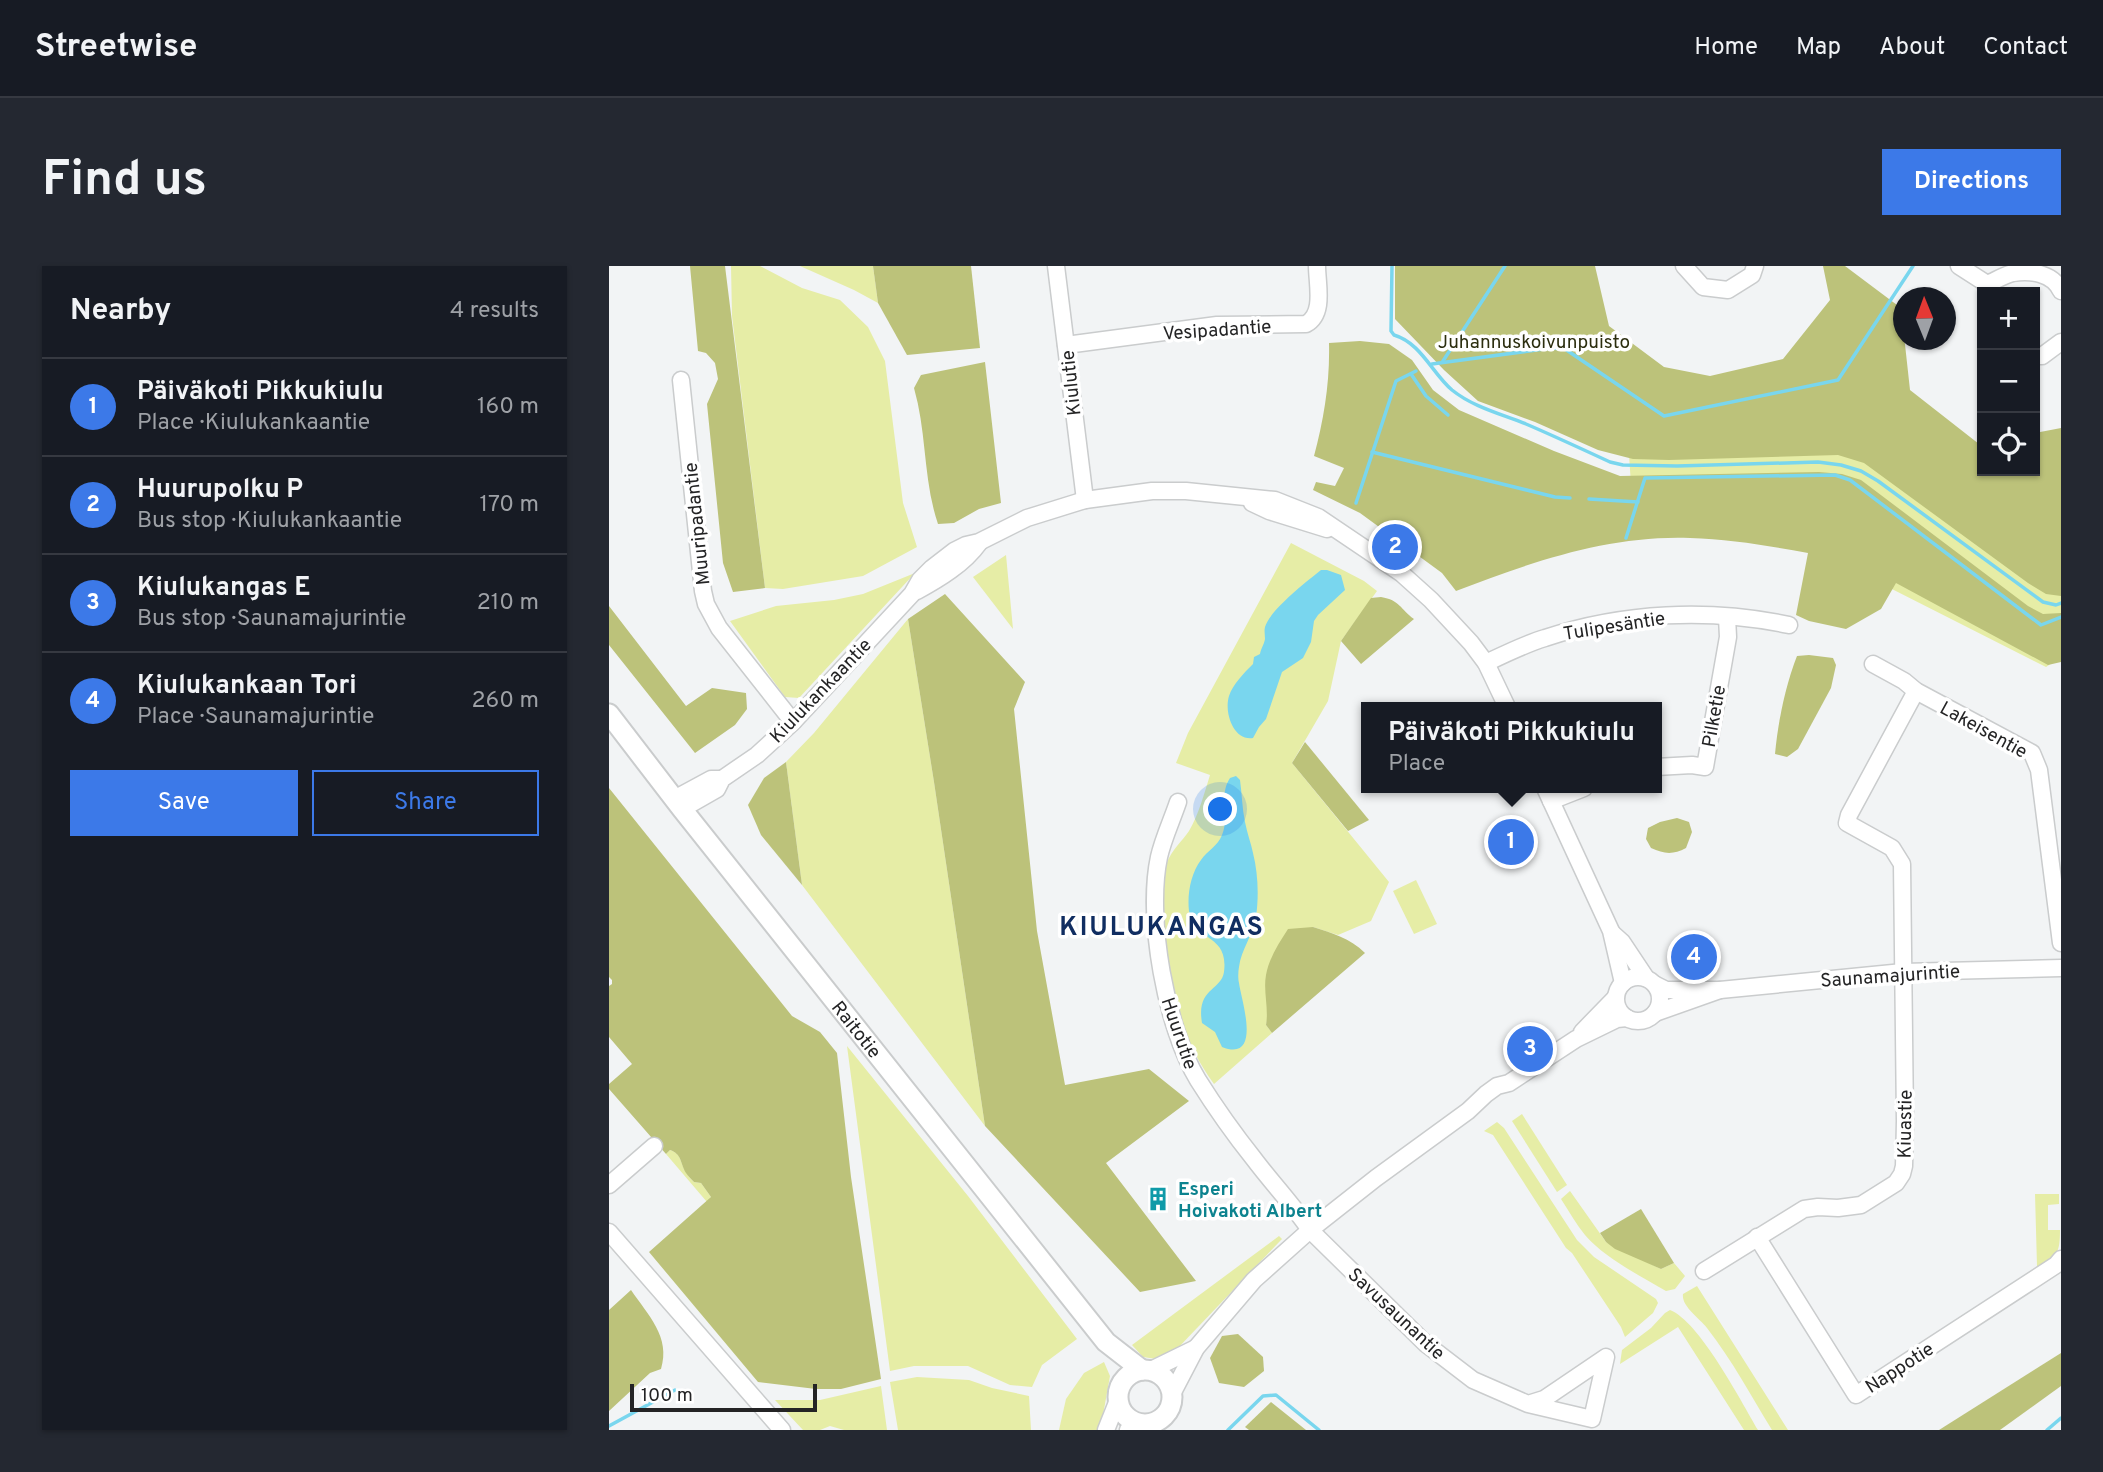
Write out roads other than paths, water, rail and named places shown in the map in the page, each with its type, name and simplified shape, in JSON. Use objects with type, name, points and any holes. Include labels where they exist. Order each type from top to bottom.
[{"type":"main road","name":"Raitotie","points":[[609,714],[1106,1342],[1146,1370],[1165,1378],[1176,1430]]},
{"type":"main road","name":"Raitotie","points":[[1106,1342],[1120,1391]]},
{"type":"main road","points":[[1146,1370],[1134,1372],[1120,1391],[1125,1415],[1142,1427],[1155,1422],[1171,1403]]},
{"type":"street","name":"Kiulutie","points":[[1056,266],[1085,500]]},
{"type":"street","name":"Vesipadantie","points":[[1066,345],[1217,325],[1306,324],[1314,320],[1318,313],[1317,266]]},
{"type":"street","points":[[1684,266],[1703,287],[1728,289],[1752,275],[1755,266]]},
{"type":"street","points":[[1959,266],[1986,287]]},
{"type":"street","points":[[1989,287],[2013,274],[2040,273],[2058,284],[2061,291]]},
{"type":"street","points":[[2040,356],[2061,342]]},
{"type":"street","name":"Muuripadantie","points":[[681,380],[706,604],[719,628],[793,722]]},
{"type":"street","name":"Kiulukankaantie","points":[[678,804],[711,779],[722,779],[757,755],[793,722],[912,594],[920,580],[954,551],[1027,518],[1085,500],[1119,494],[1175,491],[1275,500],[1318,517],[1401,573],[1431,600],[1486,663],[1505,702]]},
{"type":"street","name":"Tulipesäntie","points":[[1486,663],[1543,638],[1641,617],[1688,615],[1761,619],[1789,625]]},
{"type":"street","name":"Pilketie","points":[[1662,767],[1705,767],[1728,637],[1727,618]]},
{"type":"street","name":"Lakeisentie","points":[[1873,664],[1916,691],[2032,753],[2039,770],[2061,943]]},
{"type":"street","points":[[1903,972],[1902,864],[1892,848],[1847,823],[1916,691]]},
{"type":"street","points":[[1548,794],[1611,931],[1622,973],[1619,1009],[1627,1018]]},
{"type":"street","name":"Huurutie","points":[[1178,802],[1159,858],[1156,879],[1160,964],[1175,1028],[1197,1079],[1252,1158],[1310,1230]]},
{"type":"street","points":[[1171,1403],[1196,1348],[1254,1280],[1310,1230],[1468,1111],[1497,1086],[1509,1083],[1576,1039],[1616,1019],[1642,1020],[1655,1013],[1660,999],[1651,982],[1611,931]]},
{"type":"street","name":"Saunamajurintie","points":[[1651,982],[1666,990],[1720,990],[1903,972],[2061,968]]},
{"type":"street","name":"Kiuastie","points":[[1704,1271],[1804,1209],[1861,1205],[1896,1183],[1902,1174],[1905,1121],[1903,972]]},
{"type":"street","points":[[1576,1039],[1633,977],[1651,982]]},
{"type":"street","name":"Saunamajurintie","points":[[1655,1013],[1720,990]]},
{"type":"street","points":[[609,1185],[655,1146]]},
{"type":"street","name":"Savusaunantie","points":[[1310,1230],[1426,1344],[1473,1380],[1528,1405],[1592,1419],[1606,1357],[1544,1399],[1528,1405]]},
{"type":"street","points":[[609,1232],[782,1430]]},
{"type":"street","name":"Nappotie","points":[[1757,1237],[1856,1395],[2056,1265],[2061,1259]]},
{"type":"street","points":[[1146,1370],[1196,1348]]},
{"type":"street","points":[[1106,1430],[1120,1391]]},
{"type":"water","points":[[1321,570],[1341,575],[1345,590],[1318,615],[1314,621],[1311,642],[1303,658],[1282,672],[1266,719],[1253,738],[1246,738],[1235,730],[1229,717],[1229,696],[1239,679],[1253,664],[1254,657],[1260,654],[1268,620],[1289,597]]},
{"type":"water","points":[[1236,776],[1240,780],[1258,893],[1254,924],[1238,971],[1247,1027],[1246,1038],[1242,1046],[1235,1050],[1222,1047],[1215,1032],[1202,1023],[1202,1003],[1222,978],[1224,959],[1216,944],[1192,921],[1189,891],[1201,860],[1222,835],[1225,792],[1230,778]]},
{"type":"waterway","points":[[1392,266],[1391,331],[1412,345],[1452,390],[1469,401],[1610,462],[1623,465],[1818,462],[1861,471],[2043,602],[2056,605],[2061,603]]},
{"type":"waterway","points":[[1443,361],[1505,266]]},
{"type":"waterway","points":[[1432,364],[1551,348],[1565,349],[1664,416],[1838,380],[1913,266]]},
{"type":"waterway","points":[[1356,503],[1396,381],[1416,371]]},
{"type":"waterway","points":[[1411,374],[1426,396],[1448,415]]},
{"type":"waterway","points":[[1372,452],[1555,497],[1570,498]]},
{"type":"waterway","points":[[1626,538],[1645,478],[1835,475],[1850,480],[2041,625],[2061,617]]},
{"type":"waterway","points":[[1589,499],[1638,502]]},
{"type":"waterway","points":[[609,1426],[675,1390]]},
{"type":"waterway","points":[[1228,1430],[1263,1396],[1276,1395],[1319,1430]]},
{"type":"waterway","points":[[2047,1430],[2061,1418]]},
{"type":"place","name":"Huurupolku P","points":[[1395,547]]},
{"type":"place","name":"Päiväkoti Pikkukiulu","points":[[1511,842]]},
{"type":"place","name":"Kiulukankaan Tori","points":[[1694,957]]},
{"type":"place","name":"Kiulukangas E","points":[[1530,1049]]},
{"type":"place","name":"Esperi Hoivakoti Albert","points":[[1158,1199]]},
{"type":"district","name":"KIULUKANGAS","points":[[1162,926]]},
{"type":"park label","name":"Juhannuskoivunpuisto","points":[[1534,341]]}]
